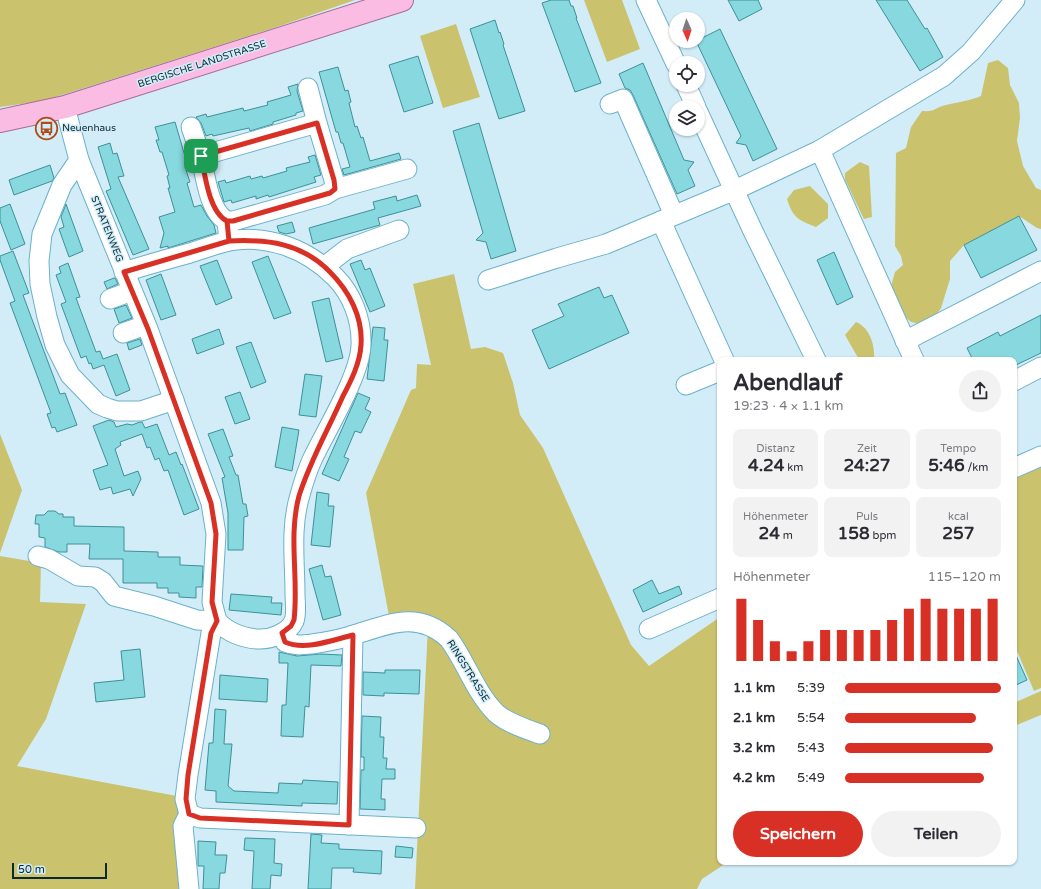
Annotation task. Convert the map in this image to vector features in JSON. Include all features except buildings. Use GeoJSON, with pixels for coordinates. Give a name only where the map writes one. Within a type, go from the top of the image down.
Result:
{"type":"FeatureCollection","features":[{"type":"Feature","properties":{"kind":"main road","name":"BERGISCHE LANDSTRASSE"},"geometry":{"type":"LineString","coordinates":[[0,121],[65,107],[402,0]]}},
{"type":"Feature","properties":{"kind":"street"},"geometry":{"type":"LineString","coordinates":[[646,0],[672,56]]}},
{"type":"Feature","properties":{"kind":"street"},"geometry":{"type":"LineString","coordinates":[[488,280],[606,244],[734,190],[820,150],[944,76],[970,52],[1015,0]]}},
{"type":"Feature","properties":{"kind":"street"},"geometry":{"type":"LineString","coordinates":[[308,88],[334,180],[335,189]]}},
{"type":"Feature","properties":{"kind":"street"},"geometry":{"type":"LineString","coordinates":[[610,104],[623,99],[667,218],[723,357]]}},
{"type":"Feature","properties":{"kind":"street","name":"STRATENWEG"},"geometry":{"type":"LineString","coordinates":[[65,107],[79,160],[146,325],[211,503],[216,534],[212,602],[217,621]]}},
{"type":"Feature","properties":{"kind":"street"},"geometry":{"type":"LineString","coordinates":[[201,156],[317,123]]}},
{"type":"Feature","properties":{"kind":"street"},"geometry":{"type":"LineString","coordinates":[[191,127],[201,156],[215,210],[220,218],[227,221],[233,221],[325,195],[335,189],[407,168]]}},
{"type":"Feature","properties":{"kind":"street"},"geometry":{"type":"LineString","coordinates":[[705,127],[815,357]]}},
{"type":"Feature","properties":{"kind":"street"},"geometry":{"type":"LineString","coordinates":[[820,150],[913,357]]}},
{"type":"Feature","properties":{"kind":"street"},"geometry":{"type":"LineString","coordinates":[[79,160],[62,185],[42,234],[39,262],[40,284],[55,345],[70,375],[95,400],[107,408],[117,411],[141,411],[174,400]]}},
{"type":"Feature","properties":{"kind":"street"},"geometry":{"type":"LineString","coordinates":[[227,221],[229,241]]}},
{"type":"Feature","properties":{"kind":"street"},"geometry":{"type":"LineString","coordinates":[[325,266],[347,249],[399,230]]}},
{"type":"Feature","properties":{"kind":"street"},"geometry":{"type":"LineString","coordinates":[[38,556],[49,559],[78,576],[95,577],[103,582],[114,596],[154,606],[197,620],[217,621],[229,631],[257,639],[274,637],[282,633],[291,626],[294,620],[295,576],[293,531],[299,498],[311,462],[352,377],[361,345],[359,326],[354,305],[342,284],[325,266],[289,246],[254,240],[229,241],[124,272]]}},
{"type":"Feature","properties":{"kind":"street"},"geometry":{"type":"LineString","coordinates":[[905,340],[1041,271]]}},
{"type":"Feature","properties":{"kind":"street"},"geometry":{"type":"LineString","coordinates":[[110,299],[132,291]]}},
{"type":"Feature","properties":{"kind":"street"},"geometry":{"type":"LineString","coordinates":[[123,333],[146,325]]}},
{"type":"Feature","properties":{"kind":"street"},"geometry":{"type":"LineString","coordinates":[[1017,379],[1041,367]]}},
{"type":"Feature","properties":{"kind":"street"},"geometry":{"type":"LineString","coordinates":[[686,385],[717,372]]}},
{"type":"Feature","properties":{"kind":"street"},"geometry":{"type":"LineString","coordinates":[[1017,467],[1041,456]]}},
{"type":"Feature","properties":{"kind":"street"},"geometry":{"type":"LineString","coordinates":[[649,629],[717,599]]}},
{"type":"Feature","properties":{"kind":"street"},"geometry":{"type":"LineString","coordinates":[[189,889],[183,826],[189,814],[186,799],[188,775],[211,633],[217,621]]}},
{"type":"Feature","properties":{"kind":"street","name":"RINGSTRASSE"},"geometry":{"type":"LineString","coordinates":[[282,633],[285,642],[299,645],[320,643],[353,635],[387,623],[404,621],[422,623],[430,626],[449,639],[484,699],[497,714],[521,727],[540,734]]}},
{"type":"Feature","properties":{"kind":"street"},"geometry":{"type":"LineString","coordinates":[[349,825],[353,635]]}},
{"type":"Feature","properties":{"kind":"street"},"geometry":{"type":"LineString","coordinates":[[189,814],[200,818],[416,828]]}},
{"type":"Feature","properties":{"kind":"shaded area"},"geometry":{"type":"Polygon","coordinates":[[[0,0],[355,0],[271,29],[43,101],[0,107],[0,0]]]}},
{"type":"Feature","properties":{"kind":"shaded area"},"geometry":{"type":"Polygon","coordinates":[[[584,0],[622,0],[640,49],[607,62],[584,0]]]}},
{"type":"Feature","properties":{"kind":"shaded area"},"geometry":{"type":"Polygon","coordinates":[[[456,24],[480,97],[443,108],[420,36],[456,24]]]}},
{"type":"Feature","properties":{"kind":"shaded area"},"geometry":{"type":"Polygon","coordinates":[[[998,60],[1008,68],[1010,85],[1019,103],[1020,118],[1017,141],[1023,166],[1036,188],[1041,190],[1041,229],[1019,216],[964,245],[950,261],[950,279],[941,308],[933,320],[921,324],[911,322],[902,314],[891,286],[895,272],[903,265],[901,256],[895,246],[896,153],[906,148],[911,127],[922,111],[933,110],[942,106],[981,96],[988,63],[998,60]]]}},
{"type":"Feature","properties":{"kind":"shaded area"},"geometry":{"type":"Polygon","coordinates":[[[860,162],[869,166],[872,217],[864,219],[845,180],[845,173],[860,162]]]}},
{"type":"Feature","properties":{"kind":"shaded area"},"geometry":{"type":"Polygon","coordinates":[[[810,186],[828,204],[828,218],[816,227],[797,218],[787,199],[794,190],[810,186]]]}},
{"type":"Feature","properties":{"kind":"shaded area"},"geometry":{"type":"Polygon","coordinates":[[[454,274],[471,349],[485,347],[503,353],[513,383],[520,415],[543,448],[631,645],[649,666],[717,619],[717,865],[723,865],[702,879],[697,889],[415,889],[428,626],[447,640],[467,672],[459,650],[443,632],[422,621],[400,620],[389,616],[366,493],[411,390],[416,388],[417,364],[431,365],[413,284],[454,274]]]}},
{"type":"Feature","properties":{"kind":"shaded area"},"geometry":{"type":"Polygon","coordinates":[[[856,322],[865,328],[871,338],[874,349],[874,357],[858,357],[845,335],[856,322]]]}},
{"type":"Feature","properties":{"kind":"shaded area"},"geometry":{"type":"Polygon","coordinates":[[[0,434],[22,490],[0,553],[0,434]]]}},
{"type":"Feature","properties":{"kind":"shaded area"},"geometry":{"type":"Polygon","coordinates":[[[1041,463],[1041,688],[1034,691],[1017,651],[1017,473],[1041,463]]]}},
{"type":"Feature","properties":{"kind":"shaded area"},"geometry":{"type":"Polygon","coordinates":[[[0,556],[41,563],[40,602],[86,604],[46,719],[17,766],[182,797],[185,889],[0,889],[0,556]]]}},
{"type":"Feature","properties":{"kind":"shaded area"},"geometry":{"type":"Polygon","coordinates":[[[1041,691],[1041,715],[1017,725],[1017,702],[1041,691]]]}},
{"type":"Feature","properties":{"kind":"place","name":"Neuenhaus"},"geometry":{"type":"Point","coordinates":[47,128]}},
{"type":"Feature","properties":{"kind":"route"},"geometry":{"type":"LineString","coordinates":[[201,156],[215,210],[220,218],[227,221],[229,241],[124,272],[148,329],[194,454],[211,503],[215,523],[216,534],[212,602],[217,621],[211,633],[199,705],[188,775],[186,799],[187,807],[189,814],[200,818],[349,825],[353,635],[320,643],[299,645],[285,642],[282,633],[291,626],[295,613],[293,531],[299,498],[311,462],[352,377],[357,363],[361,345],[359,326],[354,305],[342,284],[325,266],[289,246],[273,242],[254,240],[229,241],[227,221],[233,221],[330,193],[335,189],[334,180],[317,123],[201,156]]}}]}
